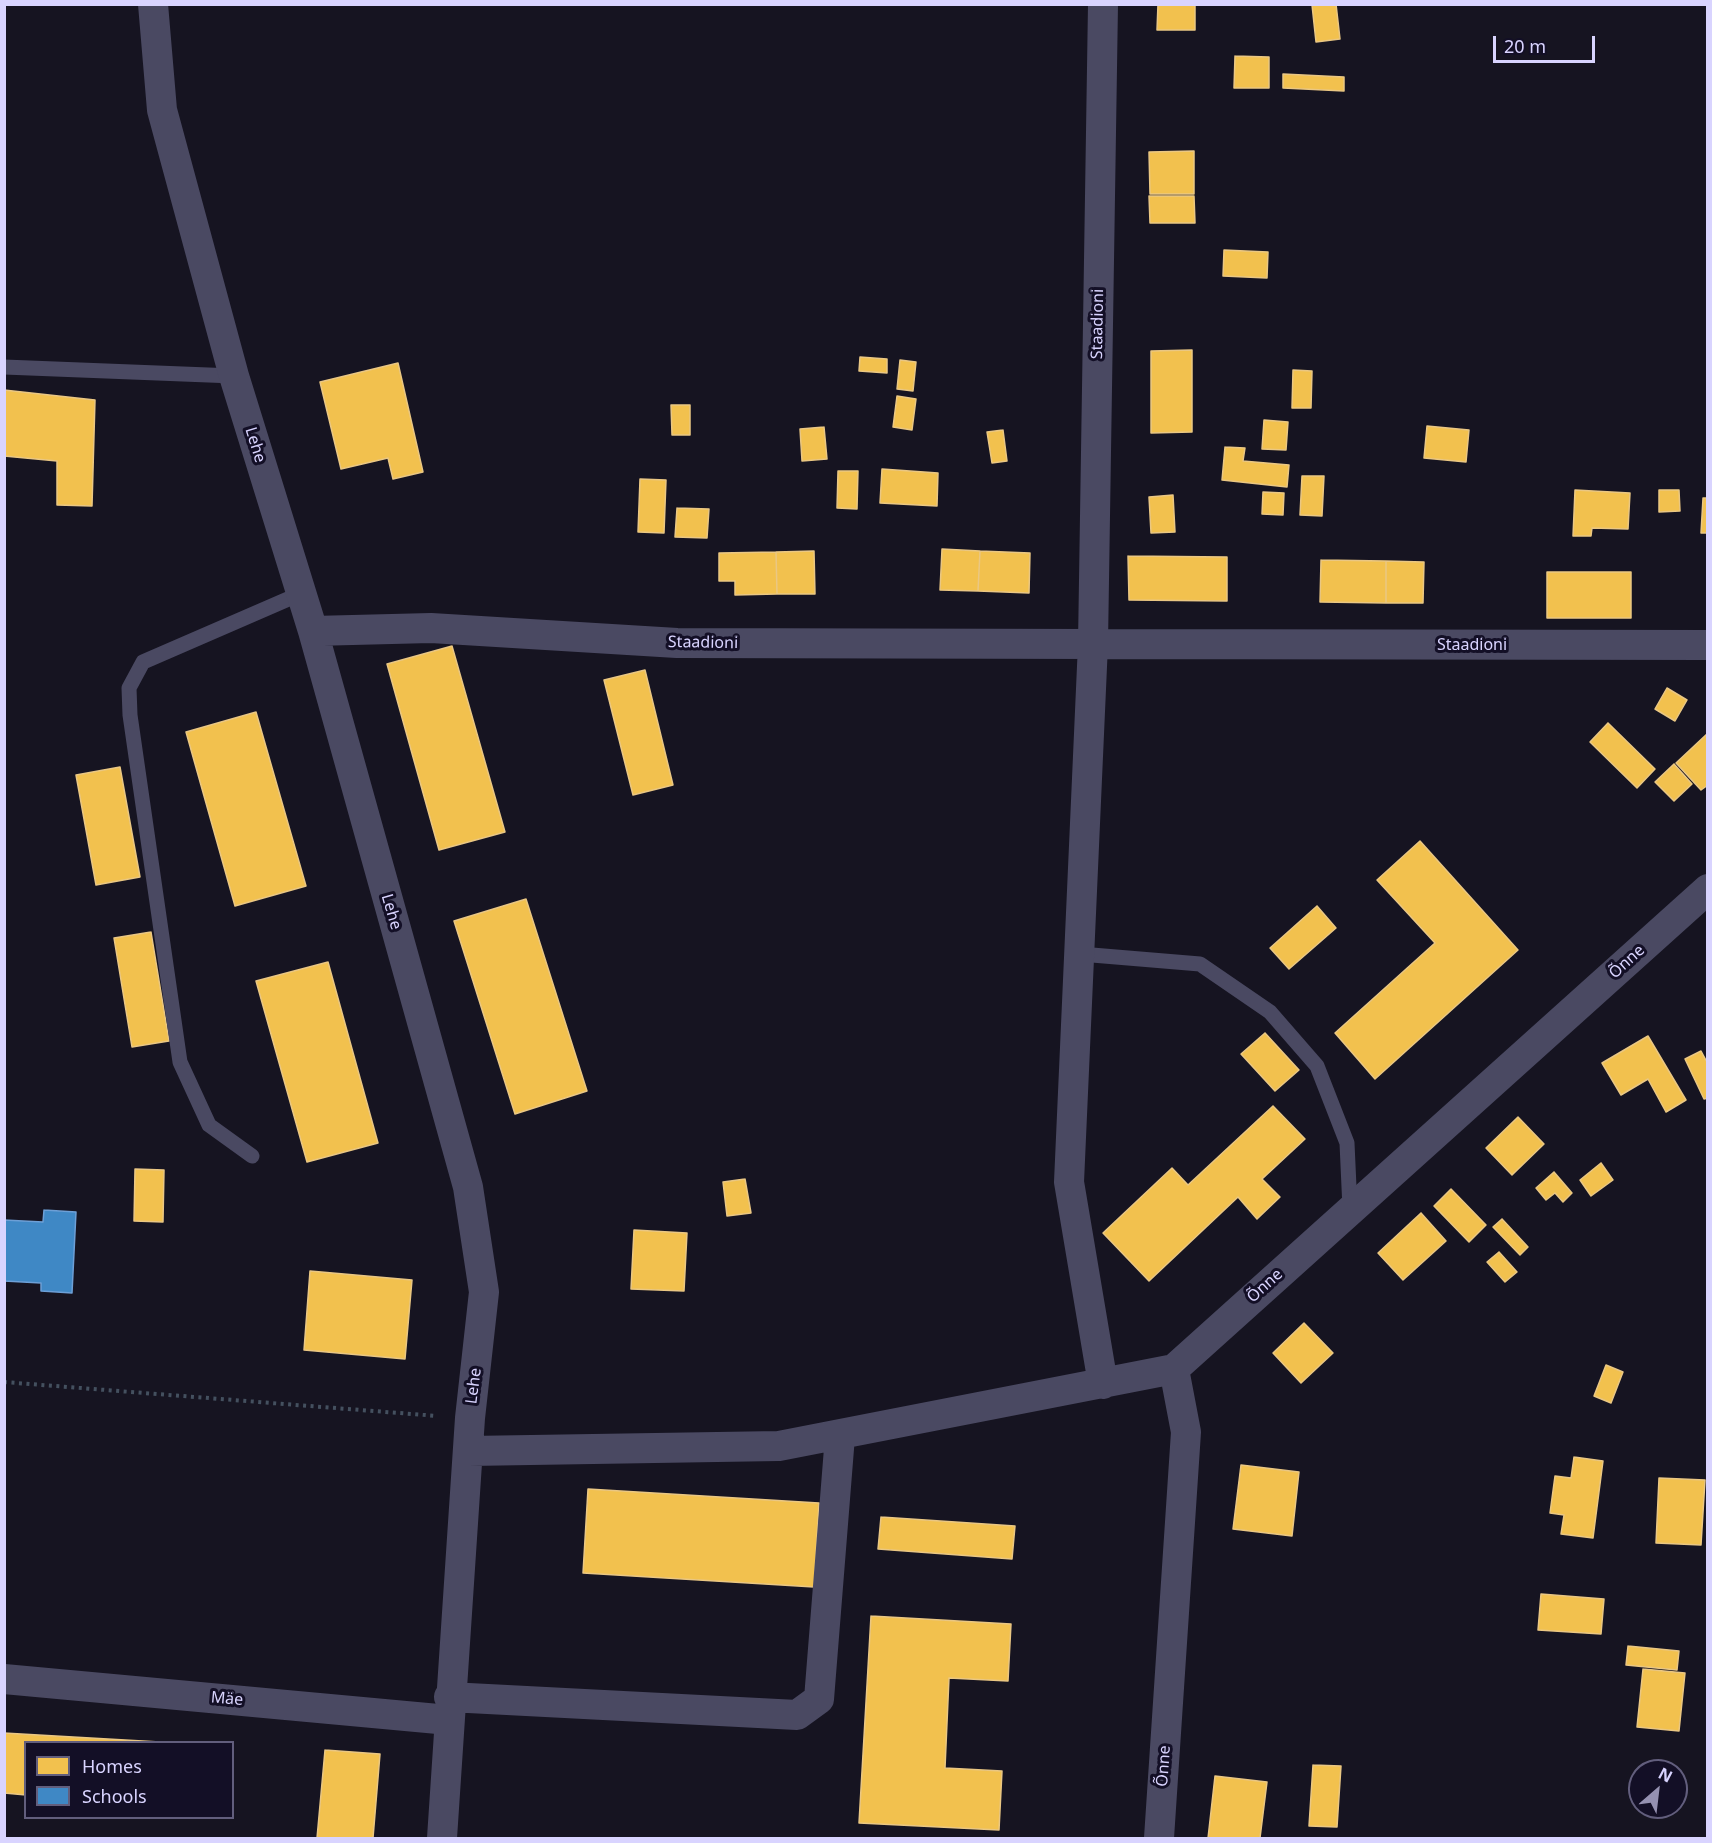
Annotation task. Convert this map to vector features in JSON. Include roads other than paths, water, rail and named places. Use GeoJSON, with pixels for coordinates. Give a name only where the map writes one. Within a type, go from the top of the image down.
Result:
{"type":"FeatureCollection","features":[{"type":"Feature","properties":{"kind":"street","name":"Lehe"},"geometry":{"type":"LineString","coordinates":[[153,4],[162,110],[234,376],[313,631],[468,1187],[484,1292],[470,1418],[442,1839]]}},
{"type":"Feature","properties":{"kind":"street","name":"Staadioni"},"geometry":{"type":"LineString","coordinates":[[1093,644],[1103,4]]}},
{"type":"Feature","properties":{"kind":"street","name":"Staadioni"},"geometry":{"type":"LineString","coordinates":[[313,631],[431,628],[677,643],[1707,645]]}},
{"type":"Feature","properties":{"kind":"street"},"geometry":{"type":"LineString","coordinates":[[1093,644],[1070,1182],[1103,1384]]}},
{"type":"Feature","properties":{"kind":"street","name":"Õnne"},"geometry":{"type":"LineString","coordinates":[[1159,1839],[1186,1432],[1174,1370],[1707,889]]}},
{"type":"Feature","properties":{"kind":"street"},"geometry":{"type":"LineString","coordinates":[[469,1451],[779,1446],[1174,1370]]}},
{"type":"Feature","properties":{"kind":"street","name":"Mäe"},"geometry":{"type":"LineString","coordinates":[[4,1678],[449,1709],[797,1715],[819,1699],[840,1436]]}},
{"type":"Feature","properties":{"kind":"lane"},"geometry":{"type":"LineString","coordinates":[[4,367],[234,376]]}},
{"type":"Feature","properties":{"kind":"lane"},"geometry":{"type":"LineString","coordinates":[[252,1156],[209,1125],[180,1062],[130,715],[129,688],[143,662],[302,593]]}},
{"type":"Feature","properties":{"kind":"lane"},"geometry":{"type":"LineString","coordinates":[[1080,954],[1200,964],[1270,1012],[1317,1066],[1347,1143],[1350,1209]]}}]}
